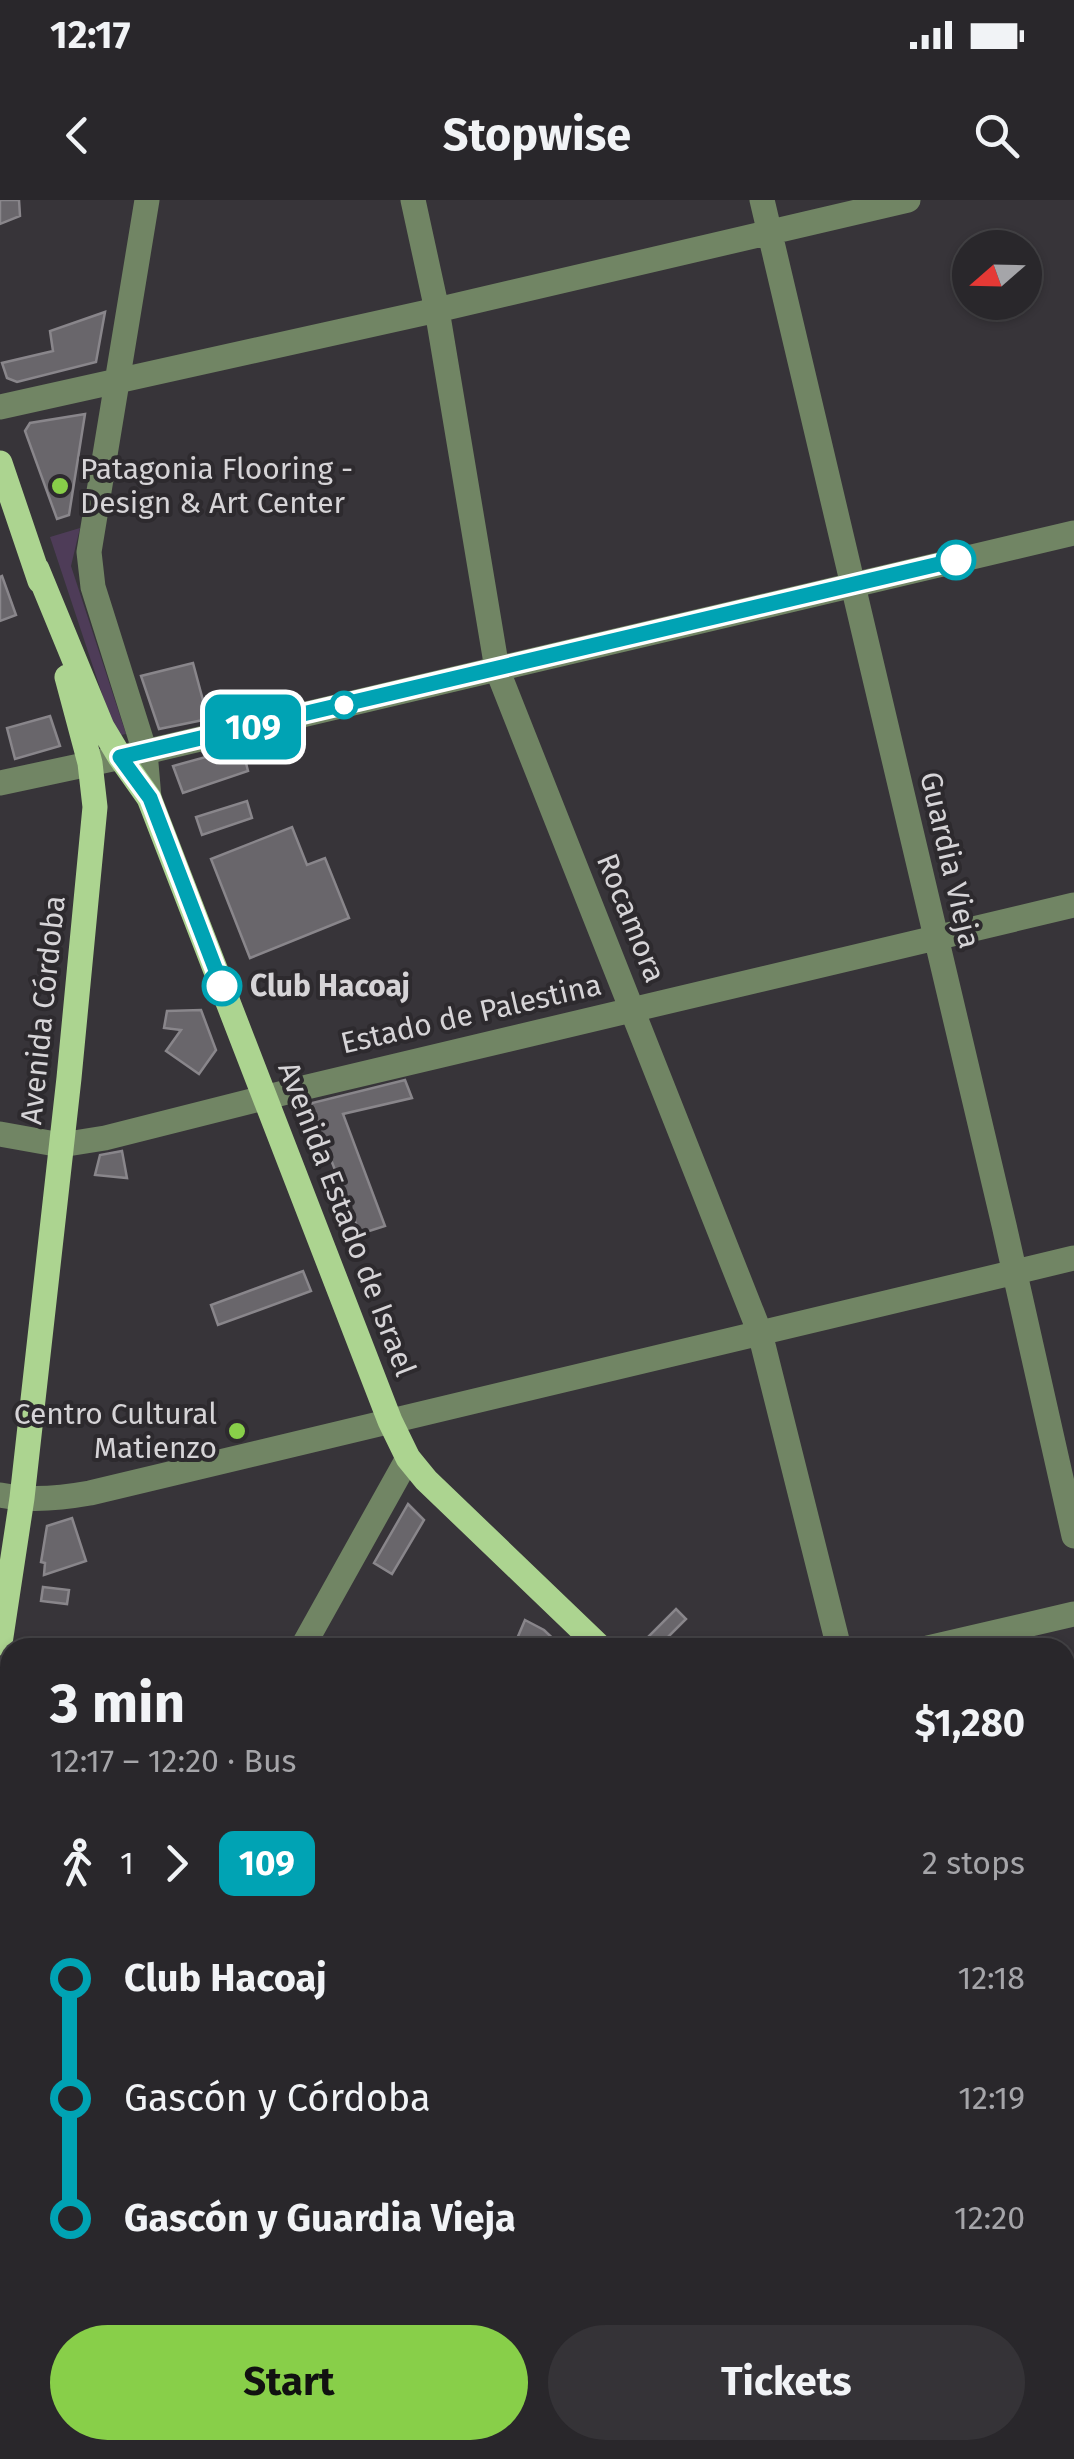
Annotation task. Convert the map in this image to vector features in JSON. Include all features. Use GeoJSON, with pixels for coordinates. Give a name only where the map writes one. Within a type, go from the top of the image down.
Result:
{"type":"FeatureCollection","features":[{"type":"Feature","properties":{"kind":"main road","name":"Avenida Córdoba"},"geometry":{"type":"LineString","coordinates":[[0,463],[37,569],[102,727],[132,755]]}},
{"type":"Feature","properties":{"kind":"main road","name":"Avenida Córdoba"},"geometry":{"type":"LineString","coordinates":[[0,1638],[10,1507],[61,1146],[95,807],[90,763],[37,569]]}},
{"type":"Feature","properties":{"kind":"main road","name":"Avenida Estado de Israel"},"geometry":{"type":"LineString","coordinates":[[132,755],[390,1421],[408,1458],[456,1510],[590,1638]]}},
{"type":"Feature","properties":{"kind":"street"},"geometry":{"type":"LineString","coordinates":[[132,755],[90,570],[90,540],[146,200]]}},
{"type":"Feature","properties":{"kind":"street","name":"Rocamora"},"geometry":{"type":"LineString","coordinates":[[412,200],[437,310],[497,669],[760,1334],[836,1638]]}},
{"type":"Feature","properties":{"kind":"street","name":"Guardia Vieja"},"geometry":{"type":"LineString","coordinates":[[762,200],[1074,1536]]}},
{"type":"Feature","properties":{"kind":"street"},"geometry":{"type":"LineString","coordinates":[[0,407],[908,200]]}},
{"type":"Feature","properties":{"kind":"street"},"geometry":{"type":"LineString","coordinates":[[0,783],[1074,532]]}},
{"type":"Feature","properties":{"kind":"street","name":"Estado de Palestina"},"geometry":{"type":"LineString","coordinates":[[0,1134],[61,1146],[104,1138],[1074,904]]}},
{"type":"Feature","properties":{"kind":"street"},"geometry":{"type":"LineString","coordinates":[[10,1507],[70,1497],[1074,1258]]}},
{"type":"Feature","properties":{"kind":"street"},"geometry":{"type":"LineString","coordinates":[[308,1638],[408,1458]]}},
{"type":"Feature","properties":{"kind":"street"},"geometry":{"type":"LineString","coordinates":[[971,1638],[1074,1614]]}},
{"type":"Feature","properties":{"kind":"shaded area"},"geometry":{"type":"Polygon","coordinates":[[[80,528],[71,566],[126,734],[116,736],[50,537],[80,528]]]}},
{"type":"Feature","properties":{"kind":"building"},"geometry":{"type":"Polygon","coordinates":[[[0,200],[19,200],[20,216],[0,224],[0,200]]]}},
{"type":"Feature","properties":{"kind":"building"},"geometry":{"type":"Polygon","coordinates":[[[105,312],[96,362],[17,382],[7,378],[2,363],[53,351],[50,331],[105,312]]]}},
{"type":"Feature","properties":{"kind":"building"},"geometry":{"type":"Polygon","coordinates":[[[85,414],[69,515],[57,519],[25,431],[30,423],[85,414]]]}},
{"type":"Feature","properties":{"kind":"building"},"geometry":{"type":"Polygon","coordinates":[[[0,577],[16,615],[0,621],[0,577]]]}},
{"type":"Feature","properties":{"kind":"building"},"geometry":{"type":"Polygon","coordinates":[[[193,663],[208,719],[159,729],[141,676],[193,663]]]}},
{"type":"Feature","properties":{"kind":"building"},"geometry":{"type":"Polygon","coordinates":[[[50,716],[60,746],[15,759],[7,728],[50,716]]]}},
{"type":"Feature","properties":{"kind":"building"},"geometry":{"type":"Polygon","coordinates":[[[242,747],[248,771],[183,793],[173,766],[242,747]]]}},
{"type":"Feature","properties":{"kind":"building"},"geometry":{"type":"Polygon","coordinates":[[[247,801],[252,818],[202,835],[196,817],[247,801]]]}},
{"type":"Feature","properties":{"kind":"building"},"geometry":{"type":"Polygon","coordinates":[[[292,827],[307,865],[325,858],[349,918],[250,958],[211,859],[292,827]]]}},
{"type":"Feature","properties":{"kind":"building"},"geometry":{"type":"Polygon","coordinates":[[[201,1010],[216,1050],[199,1074],[166,1051],[181,1030],[164,1028],[167,1011],[201,1010]]]}},
{"type":"Feature","properties":{"kind":"building"},"geometry":{"type":"Polygon","coordinates":[[[405,1080],[412,1098],[343,1114],[385,1226],[360,1234],[310,1106],[405,1080]]]}},
{"type":"Feature","properties":{"kind":"building"},"geometry":{"type":"Polygon","coordinates":[[[122,1151],[127,1178],[95,1175],[100,1155],[122,1151]]]}},
{"type":"Feature","properties":{"kind":"building"},"geometry":{"type":"Polygon","coordinates":[[[303,1271],[311,1291],[218,1325],[211,1305],[303,1271]]]}},
{"type":"Feature","properties":{"kind":"building"},"geometry":{"type":"Polygon","coordinates":[[[408,1504],[424,1520],[392,1574],[374,1563],[408,1504]]]}},
{"type":"Feature","properties":{"kind":"building"},"geometry":{"type":"Polygon","coordinates":[[[72,1518],[86,1561],[44,1575],[45,1563],[41,1562],[47,1526],[72,1518]]]}},
{"type":"Feature","properties":{"kind":"building"},"geometry":{"type":"Polygon","coordinates":[[[43,1587],[69,1590],[67,1604],[41,1601],[43,1587]]]}},
{"type":"Feature","properties":{"kind":"building"},"geometry":{"type":"Polygon","coordinates":[[[676,1609],[686,1619],[667,1638],[647,1638],[676,1609]]]}},
{"type":"Feature","properties":{"kind":"building"},"geometry":{"type":"Polygon","coordinates":[[[525,1620],[552,1638],[517,1638],[525,1620]]]}},
{"type":"Feature","properties":{"kind":"bus line","name":"109"},"geometry":{"type":"LineString","coordinates":[[222,986],[150,798],[120,757],[956,560]]}},
{"type":"Feature","properties":{"kind":"place","name":"Patagonia Flooring - Design & Art Center"},"geometry":{"type":"Point","coordinates":[60,486]}},
{"type":"Feature","properties":{"kind":"place","name":"Club Hacoaj"},"geometry":{"type":"Point","coordinates":[222,986]}},
{"type":"Feature","properties":{"kind":"place","name":"Centro Cultural Matienzo"},"geometry":{"type":"Point","coordinates":[237,1431]}}]}
